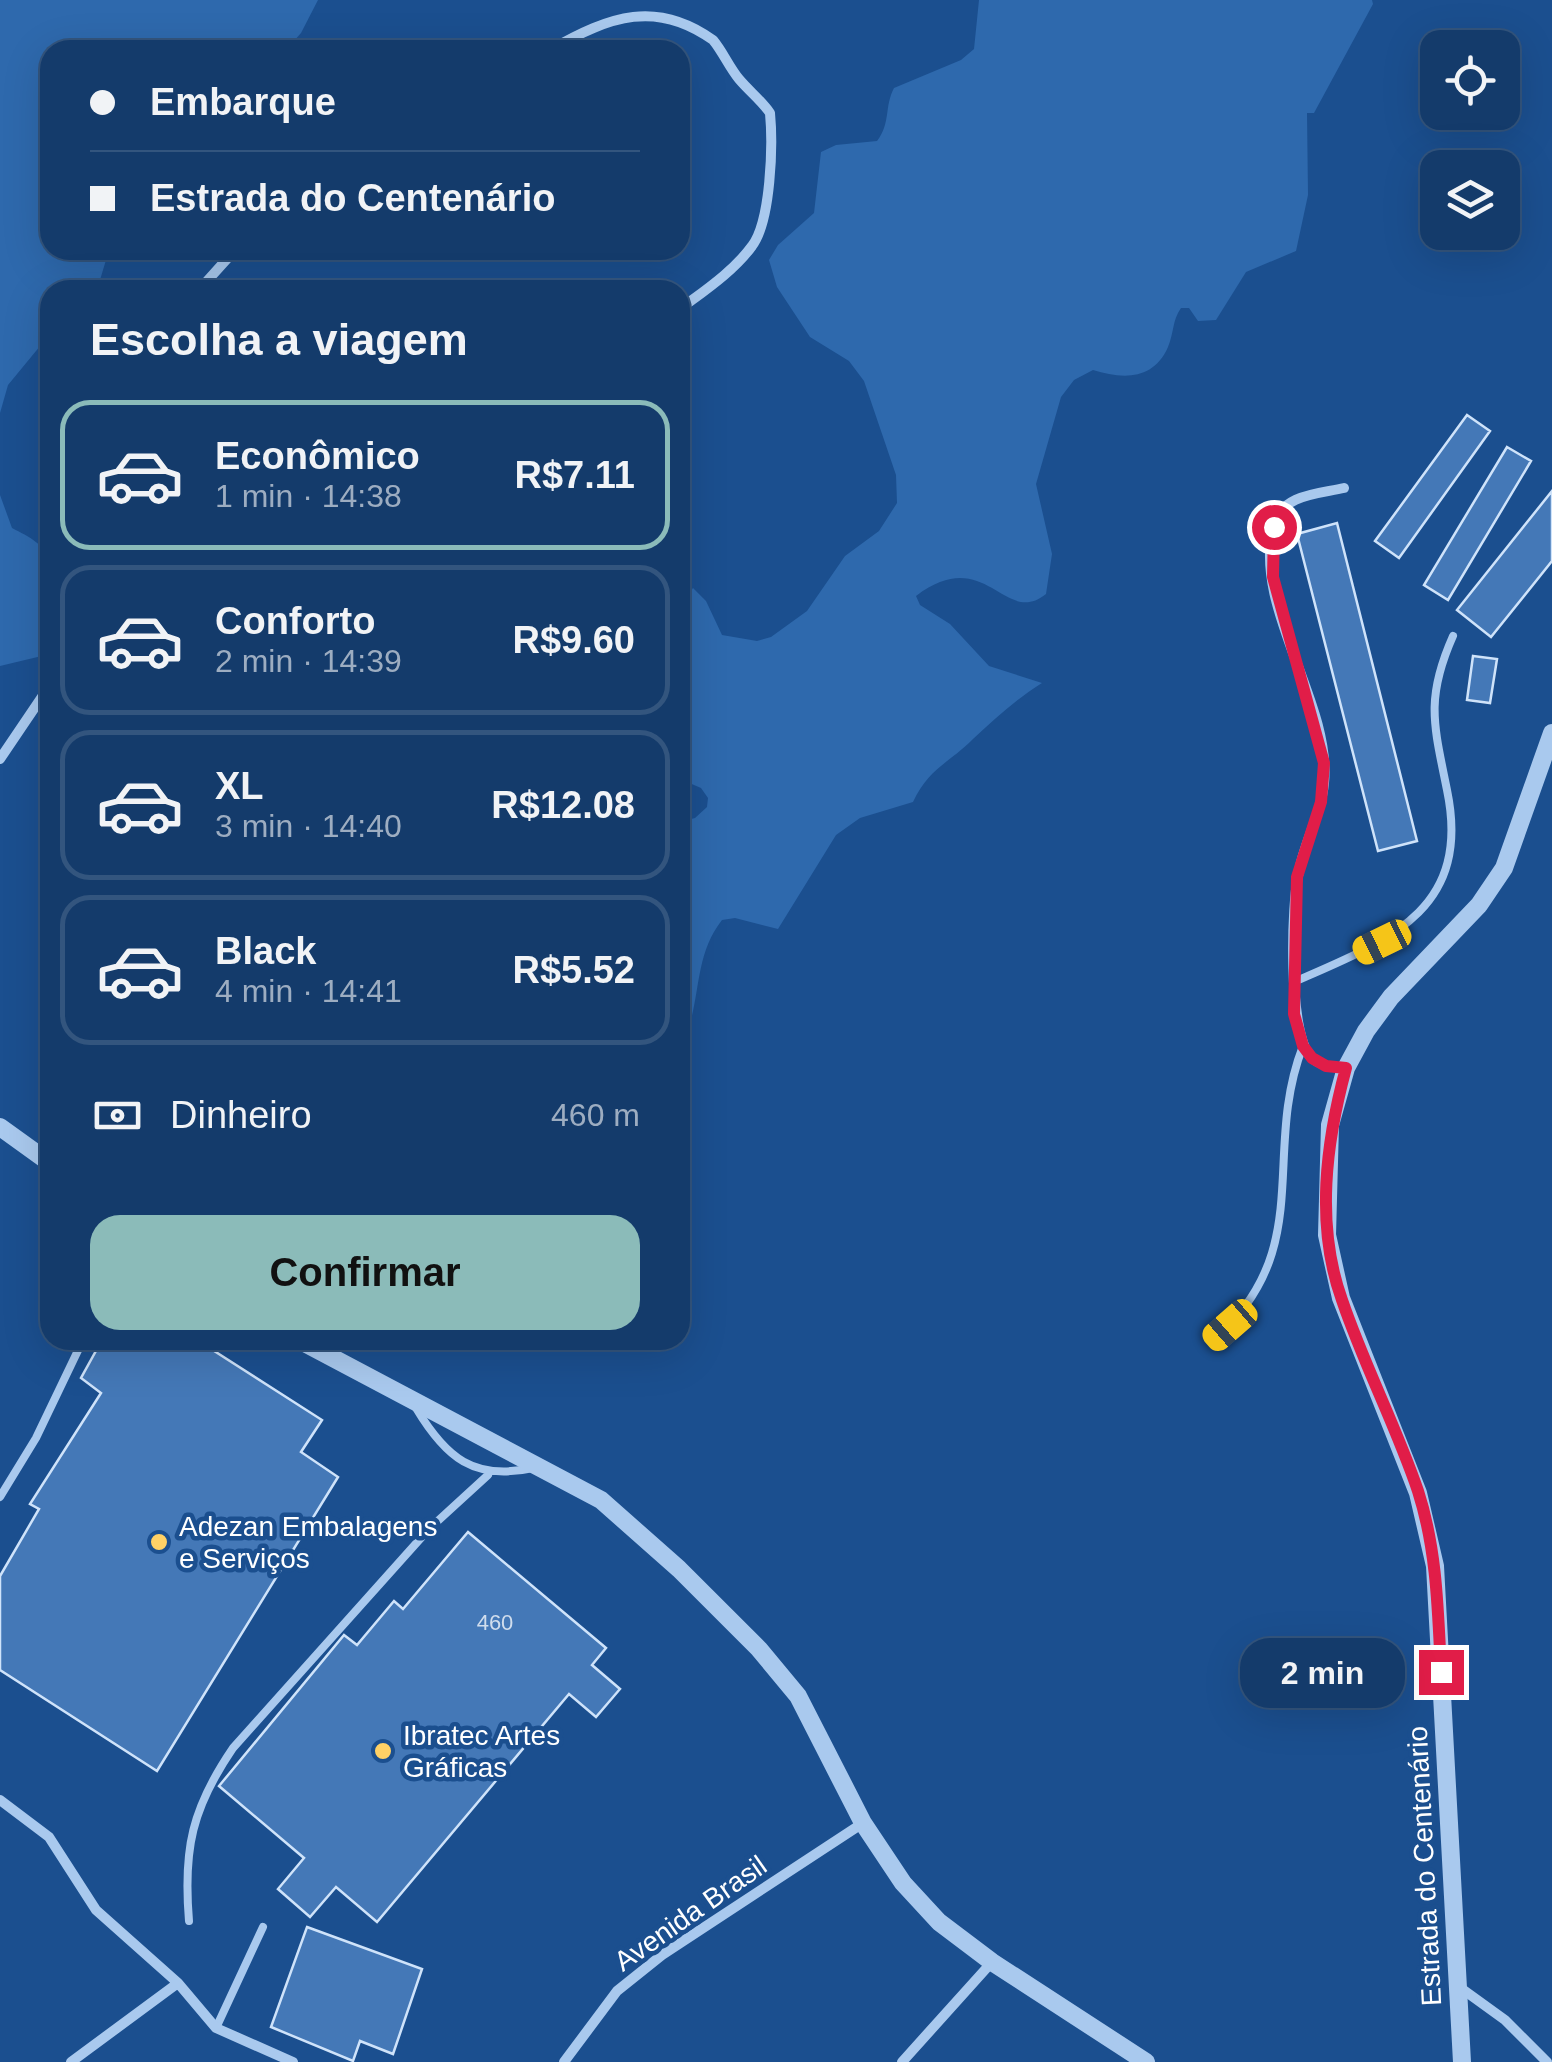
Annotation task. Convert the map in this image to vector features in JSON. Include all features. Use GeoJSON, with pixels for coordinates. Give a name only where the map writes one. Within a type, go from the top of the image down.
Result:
{"type":"FeatureCollection","features":[{"type":"Feature","properties":{"kind":"street"},"geometry":{"type":"LineString","coordinates":[[568,40],[609,17],[668,4],[713,41],[739,80],[764,105],[772,125],[759,234],[738,260],[690,301]]}},
{"type":"Feature","properties":{"kind":"street"},"geometry":{"type":"LineString","coordinates":[[208,280],[226,260]]}},
{"type":"Feature","properties":{"kind":"street"},"geometry":{"type":"LineString","coordinates":[[1344,488],[1289,502],[1278,512],[1271,540],[1273,577],[1324,763],[1321,802],[1297,877],[1294,1014],[1303,1046],[1326,1066],[1346,1068]]}},
{"type":"Feature","properties":{"kind":"street"},"geometry":{"type":"LineString","coordinates":[[0,759],[40,700]]}},
{"type":"Feature","properties":{"kind":"street","name":"Estrada do Centenário"},"geometry":{"type":"LineString","coordinates":[[1462,2062],[1436,1566],[1418,1493],[1341,1298],[1327,1235],[1330,1125],[1346,1068],[1391,997],[1454,934],[1504,868],[1552,733]]}},
{"type":"Feature","properties":{"kind":"street"},"geometry":{"type":"LineString","coordinates":[[0,1127],[40,1155]]}},
{"type":"Feature","properties":{"kind":"street"},"geometry":{"type":"LineString","coordinates":[[317,1350],[602,1500],[679,1568],[759,1648],[812,1720],[863,1822],[903,1883],[939,1922],[992,1962],[1146,2062]]}},
{"type":"Feature","properties":{"kind":"street"},"geometry":{"type":"LineString","coordinates":[[0,1800],[49,1837],[96,1910],[178,1983],[216,2028],[293,2062]]}},
{"type":"Feature","properties":{"kind":"street","name":"Avenida Brasil"},"geometry":{"type":"LineString","coordinates":[[564,2062],[617,1991],[662,1954],[863,1822]]}},
{"type":"Feature","properties":{"kind":"street"},"geometry":{"type":"LineString","coordinates":[[902,2062],[992,1962]]}},
{"type":"Feature","properties":{"kind":"street"},"geometry":{"type":"LineString","coordinates":[[71,2062],[178,1983]]}},
{"type":"Feature","properties":{"kind":"street"},"geometry":{"type":"LineString","coordinates":[[1458,1986],[1505,2020],[1547,2062]]}},
{"type":"Feature","properties":{"kind":"lane"},"geometry":{"type":"LineString","coordinates":[[1296,981],[1382,942],[1430,903],[1442,886],[1452,836],[1432,695],[1453,636]]}},
{"type":"Feature","properties":{"kind":"lane"},"geometry":{"type":"LineString","coordinates":[[1214,1338],[1246,1311],[1270,1262],[1280,1216],[1291,1088],[1303,1046]]}},
{"type":"Feature","properties":{"kind":"lane"},"geometry":{"type":"LineString","coordinates":[[0,1497],[36,1438],[79,1350]]}},
{"type":"Feature","properties":{"kind":"lane"},"geometry":{"type":"LineString","coordinates":[[410,1400],[438,1440],[459,1460],[488,1475]]}},
{"type":"Feature","properties":{"kind":"lane"},"geometry":{"type":"LineString","coordinates":[[190,1921],[185,1872],[192,1828],[206,1788],[233,1748],[429,1530],[488,1475],[542,1466]]}},
{"type":"Feature","properties":{"kind":"lane"},"geometry":{"type":"LineString","coordinates":[[216,2028],[264,1926]]}},
{"type":"Feature","properties":{"kind":"shaded area"},"geometry":{"type":"Polygon","coordinates":[[[0,0],[318,0],[295,40],[40,40],[40,260],[106,260],[100,280],[40,280],[40,346],[8,385],[0,413],[0,0]]]}},
{"type":"Feature","properties":{"kind":"shaded area"},"geometry":{"type":"Polygon","coordinates":[[[979,0],[1372,0],[1373,4],[1314,113],[1307,113],[1308,195],[1296,251],[1246,272],[1216,320],[1198,321],[1189,308],[1181,308],[1162,358],[1145,372],[1126,376],[1093,370],[1074,380],[1061,397],[1036,484],[1052,554],[1046,594],[1031,602],[1018,601],[977,581],[960,578],[940,582],[916,596],[920,605],[950,624],[989,666],[1042,683],[932,774],[913,802],[860,818],[836,835],[778,929],[735,918],[722,920],[712,935],[701,967],[690,1022],[690,819],[707,807],[708,798],[701,788],[690,783],[690,594],[693,588],[706,601],[722,635],[757,641],[771,637],[807,611],[845,556],[879,531],[897,503],[896,475],[864,381],[849,361],[810,337],[777,287],[769,260],[778,245],[814,213],[821,152],[836,145],[877,141],[894,88],[961,60],[974,49],[979,0]]]}},
{"type":"Feature","properties":{"kind":"shaded area"},"geometry":{"type":"Polygon","coordinates":[[[0,495],[12,528],[40,546],[40,656],[0,666],[0,495]]]}},
{"type":"Feature","properties":{"kind":"building"},"geometry":{"type":"Polygon","coordinates":[[[1467,415],[1490,431],[1399,558],[1375,541],[1467,415]]]}},
{"type":"Feature","properties":{"kind":"building"},"geometry":{"type":"Polygon","coordinates":[[[1507,447],[1531,461],[1448,600],[1424,585],[1507,447]]]}},
{"type":"Feature","properties":{"kind":"building"},"geometry":{"type":"Polygon","coordinates":[[[1552,491],[1552,561],[1491,637],[1457,610],[1552,491]]]}},
{"type":"Feature","properties":{"kind":"building"},"geometry":{"type":"Polygon","coordinates":[[[1337,523],[1417,841],[1378,851],[1297,534],[1337,523]]]}},
{"type":"Feature","properties":{"kind":"building"},"geometry":{"type":"Polygon","coordinates":[[[1473,656],[1497,659],[1490,703],[1467,700],[1473,656]]]}},
{"type":"Feature","properties":{"kind":"building","name":"Adezan Embalagens e Serviços"},"geometry":{"type":"Polygon","coordinates":[[[96,1350],[213,1350],[322,1420],[301,1452],[338,1477],[157,1771],[0,1670],[0,1576],[39,1509],[30,1504],[101,1393],[81,1378],[96,1350]]]}},
{"type":"Feature","properties":{"kind":"building","name":"Ibratec Artes Gráficas"},"geometry":{"type":"Polygon","coordinates":[[[468,1532],[606,1648],[592,1665],[620,1689],[596,1717],[569,1694],[377,1922],[336,1887],[310,1917],[278,1889],[304,1858],[219,1786],[344,1635],[357,1645],[394,1601],[403,1609],[468,1532]]]}},
{"type":"Feature","properties":{"kind":"building"},"geometry":{"type":"Polygon","coordinates":[[[307,1927],[422,1969],[393,2054],[360,2041],[353,2061],[271,2027],[307,1927]]]}},
{"type":"Feature","properties":{"kind":"place","name":"Adezan Embalagens e Serviços"},"geometry":{"type":"Point","coordinates":[159,1542]}},
{"type":"Feature","properties":{"kind":"place","name":"Ibratec Artes Gráficas"},"geometry":{"type":"Point","coordinates":[383,1751]}},
{"type":"Feature","properties":{"kind":"route"},"geometry":{"type":"LineString","coordinates":[[1274,527],[1273,577],[1324,763],[1321,802],[1297,877],[1294,1014],[1298,1034],[1312,1058],[1326,1066],[1346,1068],[1330,1125],[1327,1235],[1341,1298],[1418,1493],[1436,1566],[1441,1672]]}}]}
